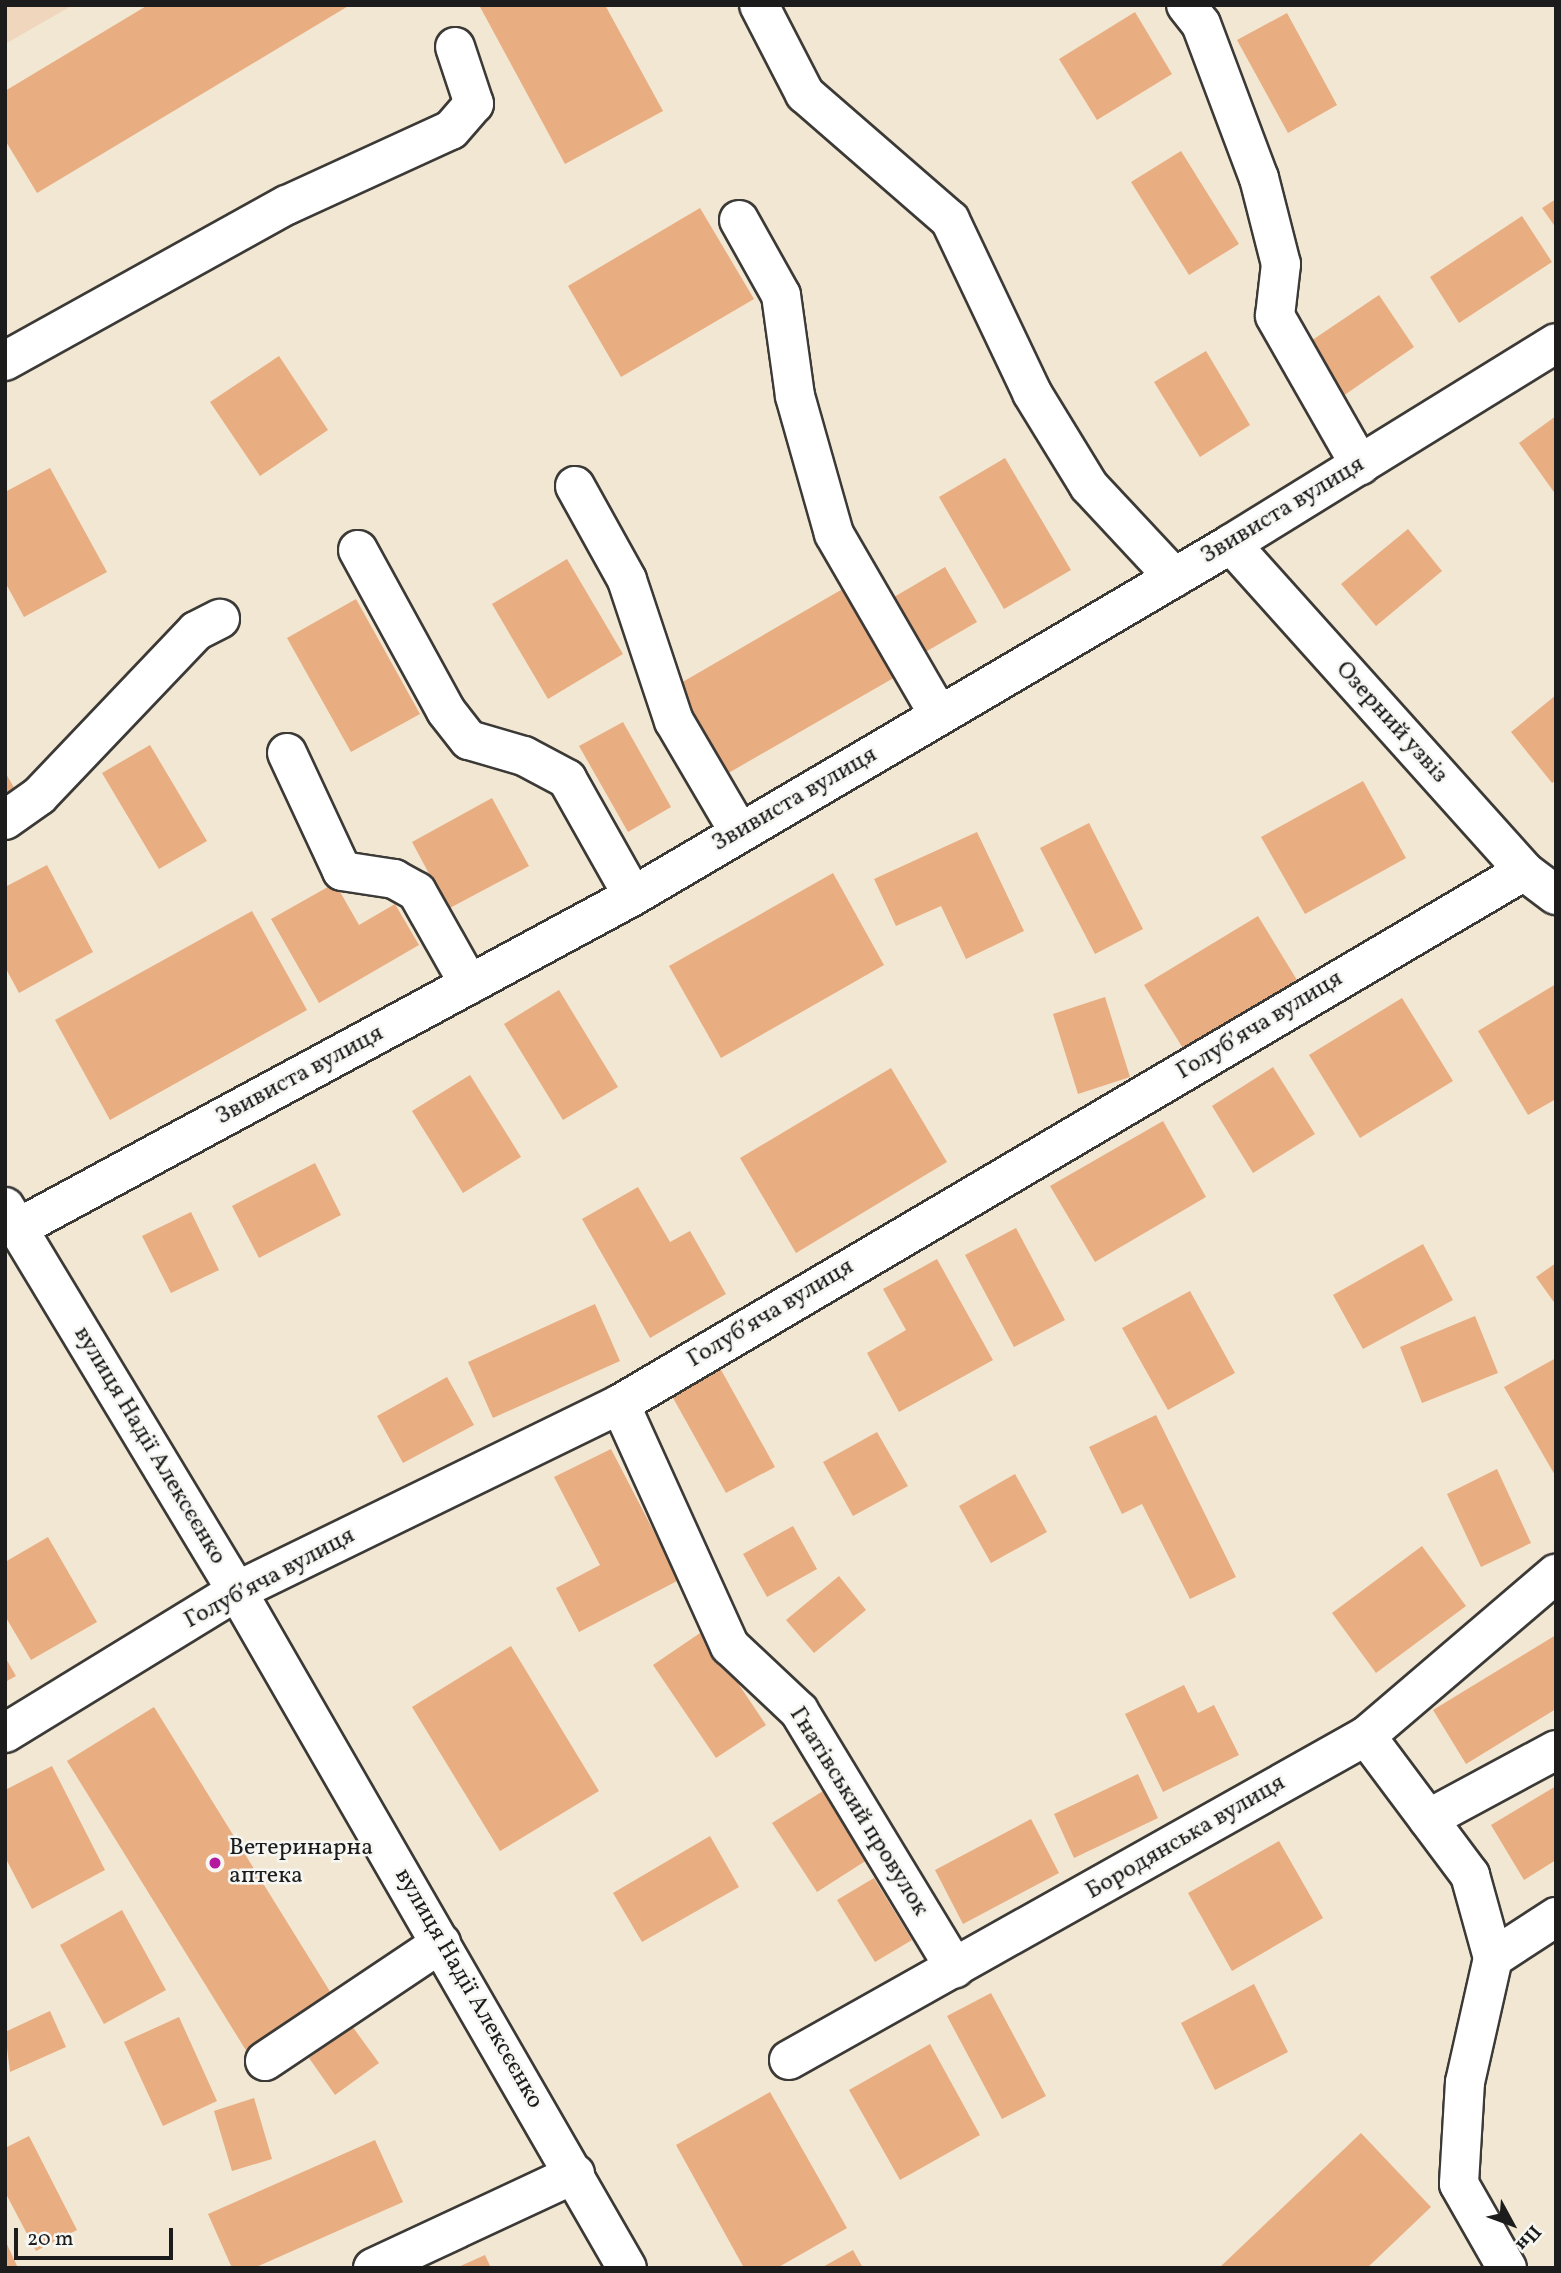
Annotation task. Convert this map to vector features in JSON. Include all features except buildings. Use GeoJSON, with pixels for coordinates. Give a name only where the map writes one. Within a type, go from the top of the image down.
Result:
{"type":"FeatureCollection","features":[{"type":"Feature","properties":{"kind":"street"},"geometry":{"type":"LineString","coordinates":[[759,5],[805,94],[950,220],[1032,393],[1089,486],[1174,577]]}},
{"type":"Feature","properties":{"kind":"street"},"geometry":{"type":"LineString","coordinates":[[1186,5],[1200,24],[1259,178],[1281,264],[1275,317],[1360,465]]}},
{"type":"Feature","properties":{"kind":"street"},"geometry":{"type":"LineString","coordinates":[[5,361],[287,205],[451,130],[474,104],[455,47]]}},
{"type":"Feature","properties":{"kind":"street"},"geometry":{"type":"LineString","coordinates":[[739,220],[781,295],[795,396],[834,534],[939,715]]}},
{"type":"Feature","properties":{"kind":"street","name":"Звивиста вулиця"},"geometry":{"type":"LineString","coordinates":[[12,1218],[469,984],[633,896],[1231,544],[1556,343]]}},
{"type":"Feature","properties":{"kind":"street"},"geometry":{"type":"LineString","coordinates":[[575,486],[627,580],[674,721],[739,832]]}},
{"type":"Feature","properties":{"kind":"street","name":"Озерний узвіз"},"geometry":{"type":"LineString","coordinates":[[1231,544],[1524,871],[1556,895]]}},
{"type":"Feature","properties":{"kind":"street"},"geometry":{"type":"LineString","coordinates":[[358,550],[446,711],[469,740],[524,756],[567,779],[633,896]]}},
{"type":"Feature","properties":{"kind":"street"},"geometry":{"type":"LineString","coordinates":[[5,820],[39,796],[196,631],[220,619]]}},
{"type":"Feature","properties":{"kind":"street"},"geometry":{"type":"LineString","coordinates":[[287,753],[342,871],[394,879],[417,892],[469,984]]}},
{"type":"Feature","properties":{"kind":"street","name":"Голубʼяча вулиця"},"geometry":{"type":"LineString","coordinates":[[5,1733],[237,1591],[620,1404],[1524,871]]}},
{"type":"Feature","properties":{"kind":"street","name":"вулиця Надії Алексєєнко"},"geometry":{"type":"LineString","coordinates":[[12,1218],[237,1591],[628,2268]]}},
{"type":"Feature","properties":{"kind":"street","name":"Гнатівський провулок"},"geometry":{"type":"LineString","coordinates":[[620,1404],[730,1646],[799,1711],[954,1969]]}},
{"type":"Feature","properties":{"kind":"street","name":"Бородянська вулиця"},"geometry":{"type":"LineString","coordinates":[[789,2060],[1366,1736],[1556,1574]]}},
{"type":"Feature","properties":{"kind":"street"},"geometry":{"type":"LineString","coordinates":[[1366,1736],[1470,1875],[1493,1958],[1465,2082],[1459,2184],[1507,2268]]}},
{"type":"Feature","properties":{"kind":"street"},"geometry":{"type":"LineString","coordinates":[[1428,1819],[1556,1750]]}},
{"type":"Feature","properties":{"kind":"street"},"geometry":{"type":"LineString","coordinates":[[1493,1958],[1556,1917]]}},
{"type":"Feature","properties":{"kind":"street"},"geometry":{"type":"LineString","coordinates":[[265,2061],[441,1943]]}},
{"type":"Feature","properties":{"kind":"street"},"geometry":{"type":"LineString","coordinates":[[373,2268],[575,2174]]}},
{"type":"Feature","properties":{"kind":"shaded area"},"geometry":{"type":"Polygon","coordinates":[[[5,5],[73,5],[5,44],[5,5]]]}},
{"type":"Feature","properties":{"kind":"place","name":"Ветеринарна аптека"},"geometry":{"type":"Point","coordinates":[215,1863]}}]}
